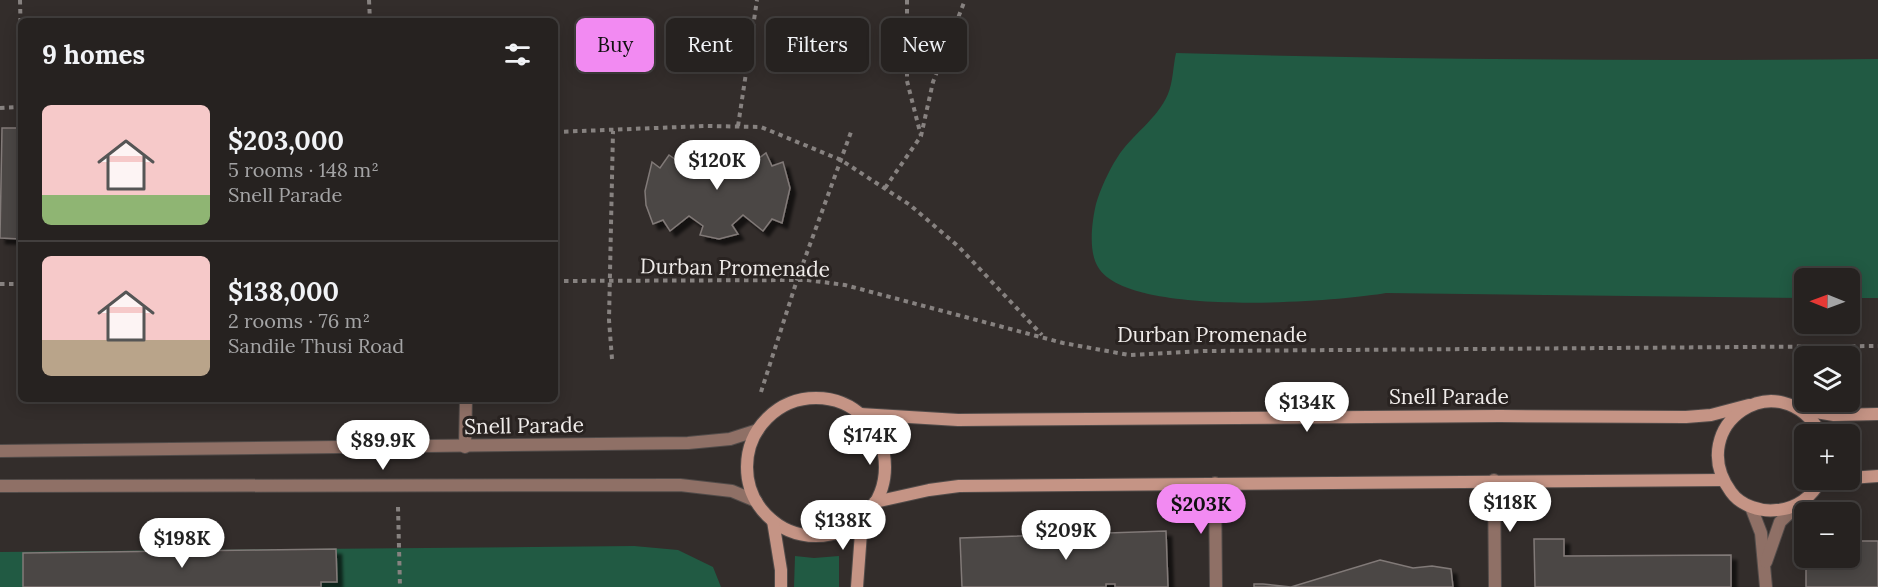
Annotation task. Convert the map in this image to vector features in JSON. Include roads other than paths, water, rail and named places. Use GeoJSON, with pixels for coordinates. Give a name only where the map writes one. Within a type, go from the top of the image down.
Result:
{"type":"FeatureCollection","features":[{"type":"Feature","properties":{"kind":"main road"},"geometry":{"type":"LineString","coordinates":[[830,399],[860,414],[872,425],[884,455],[882,488],[875,502],[862,519],[849,528],[818,536],[787,530],[773,521],[756,501],[749,484],[747,465],[750,446],[758,430],[769,416],[798,400],[830,399]]}},
{"type":"Feature","properties":{"kind":"main road","name":"Snell Parade"},"geometry":{"type":"LineString","coordinates":[[860,414],[958,420],[1686,417],[1711,415],[1772,400],[1794,406]]}},
{"type":"Feature","properties":{"kind":"main road"},"geometry":{"type":"LineString","coordinates":[[1749,405],[1732,418],[1720,437],[1717,458],[1722,480],[1734,496],[1751,507],[1767,511],[1794,505]]}},
{"type":"Feature","properties":{"kind":"main road"},"geometry":{"type":"LineString","coordinates":[[1803,412],[1813,419],[1816,424]]}},
{"type":"Feature","properties":{"kind":"main road"},"geometry":{"type":"LineString","coordinates":[[1808,412],[1833,415],[1878,414]]}},
{"type":"Feature","properties":{"kind":"main road"},"geometry":{"type":"LineString","coordinates":[[1860,477],[1878,476]]}},
{"type":"Feature","properties":{"kind":"main road"},"geometry":{"type":"LineString","coordinates":[[875,502],[959,486],[1722,480]]}},
{"type":"Feature","properties":{"kind":"main road"},"geometry":{"type":"LineString","coordinates":[[1801,502],[1812,490]]}},
{"type":"Feature","properties":{"kind":"main road"},"geometry":{"type":"LineString","coordinates":[[857,587],[862,519]]}},
{"type":"Feature","properties":{"kind":"main road"},"geometry":{"type":"LineString","coordinates":[[773,521],[781,570],[781,587]]}},
{"type":"Feature","properties":{"kind":"street"},"geometry":{"type":"LineString","coordinates":[[465,447],[466,402]]}},
{"type":"Feature","properties":{"kind":"street","name":"Snell Parade"},"geometry":{"type":"LineString","coordinates":[[0,452],[688,443],[730,439],[758,430]]}},
{"type":"Feature","properties":{"kind":"street"},"geometry":{"type":"LineString","coordinates":[[1494,480],[1495,587]]}},
{"type":"Feature","properties":{"kind":"street"},"geometry":{"type":"LineString","coordinates":[[1215,483],[1216,587]]}},
{"type":"Feature","properties":{"kind":"street"},"geometry":{"type":"LineString","coordinates":[[0,486],[680,485],[732,491],[756,501]]}},
{"type":"Feature","properties":{"kind":"street"},"geometry":{"type":"LineString","coordinates":[[1751,507],[1759,526],[1766,563],[1766,587]]}},
{"type":"Feature","properties":{"kind":"street"},"geometry":{"type":"LineString","coordinates":[[1766,563],[1780,522],[1794,509]]}}]}
